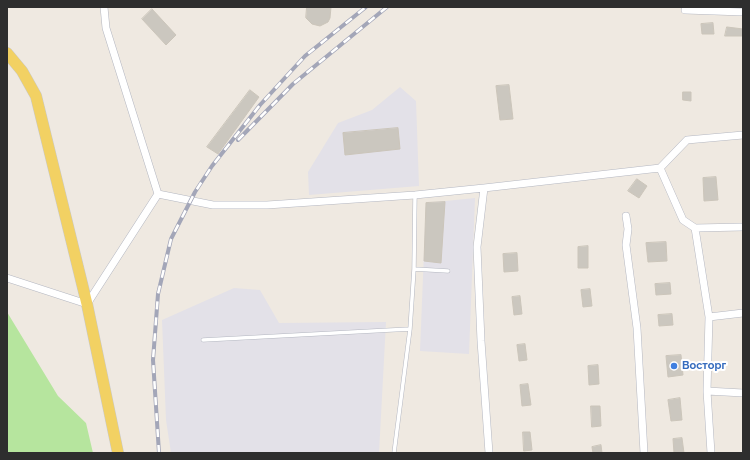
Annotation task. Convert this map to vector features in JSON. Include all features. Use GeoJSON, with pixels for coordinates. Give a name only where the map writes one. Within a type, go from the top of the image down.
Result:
{"type":"FeatureCollection","features":[{"type":"Feature","properties":{"kind":"main road"},"geometry":{"type":"LineString","coordinates":[[7,53],[22,71],[36,96],[87,304],[118,453]]}},
{"type":"Feature","properties":{"kind":"street"},"geometry":{"type":"LineString","coordinates":[[104,7],[106,28],[158,194]]}},
{"type":"Feature","properties":{"kind":"street"},"geometry":{"type":"LineString","coordinates":[[685,10],[743,12]]}},
{"type":"Feature","properties":{"kind":"street"},"geometry":{"type":"LineString","coordinates":[[158,194],[213,205],[267,205],[415,195],[660,168],[687,140],[743,135]]}},
{"type":"Feature","properties":{"kind":"street"},"geometry":{"type":"LineString","coordinates":[[660,168],[683,220],[694,228],[743,227]]}},
{"type":"Feature","properties":{"kind":"street"},"geometry":{"type":"LineString","coordinates":[[484,188],[477,247],[481,341],[489,453]]}},
{"type":"Feature","properties":{"kind":"street"},"geometry":{"type":"LineString","coordinates":[[7,278],[87,304],[158,194]]}},
{"type":"Feature","properties":{"kind":"street"},"geometry":{"type":"LineString","coordinates":[[626,216],[628,229],[626,245],[637,328],[644,453]]}},
{"type":"Feature","properties":{"kind":"street"},"geometry":{"type":"LineString","coordinates":[[694,228],[709,316],[707,391],[711,453]]}},
{"type":"Feature","properties":{"kind":"street"},"geometry":{"type":"LineString","coordinates":[[709,316],[743,313]]}},
{"type":"Feature","properties":{"kind":"street"},"geometry":{"type":"LineString","coordinates":[[707,391],[743,393]]}},
{"type":"Feature","properties":{"kind":"lane"},"geometry":{"type":"LineString","coordinates":[[394,453],[410,329],[414,269],[415,195]]}},
{"type":"Feature","properties":{"kind":"lane"},"geometry":{"type":"LineString","coordinates":[[414,269],[448,270]]}},
{"type":"Feature","properties":{"kind":"lane"},"geometry":{"type":"LineString","coordinates":[[203,340],[410,329]]}},
{"type":"Feature","properties":{"kind":"shaded area"},"geometry":{"type":"Polygon","coordinates":[[[400,87],[416,101],[419,186],[309,195],[308,172],[338,123],[372,110],[400,87]]]}},
{"type":"Feature","properties":{"kind":"shaded area"},"geometry":{"type":"Polygon","coordinates":[[[475,198],[469,354],[420,351],[426,203],[475,198]]]}},
{"type":"Feature","properties":{"kind":"shaded area"},"geometry":{"type":"Polygon","coordinates":[[[234,288],[260,290],[279,323],[386,322],[379,453],[171,453],[166,420],[162,320],[234,288]]]}},
{"type":"Feature","properties":{"kind":"green space"},"geometry":{"type":"Polygon","coordinates":[[[7,312],[58,396],[86,423],[93,453],[7,453],[7,312]]]}},
{"type":"Feature","properties":{"kind":"building"},"geometry":{"type":"Polygon","coordinates":[[[307,7],[331,7],[328,22],[320,26],[312,24],[306,18],[307,7]]]}},
{"type":"Feature","properties":{"kind":"building"},"geometry":{"type":"Polygon","coordinates":[[[152,9],[176,35],[166,45],[142,19],[152,9]]]}},
{"type":"Feature","properties":{"kind":"building"},"geometry":{"type":"Polygon","coordinates":[[[713,23],[714,34],[702,34],[701,24],[713,23]]]}},
{"type":"Feature","properties":{"kind":"building"},"geometry":{"type":"Polygon","coordinates":[[[727,27],[743,29],[743,36],[725,36],[727,27]]]}},
{"type":"Feature","properties":{"kind":"building"},"geometry":{"type":"Polygon","coordinates":[[[509,85],[513,119],[500,120],[496,86],[509,85]]]}},
{"type":"Feature","properties":{"kind":"building"},"geometry":{"type":"Polygon","coordinates":[[[250,90],[259,97],[218,154],[207,147],[250,90]]]}},
{"type":"Feature","properties":{"kind":"building"},"geometry":{"type":"Polygon","coordinates":[[[683,92],[691,92],[691,101],[683,100],[683,92]]]}},
{"type":"Feature","properties":{"kind":"building"},"geometry":{"type":"Polygon","coordinates":[[[398,128],[400,149],[345,155],[343,133],[398,128]]]}},
{"type":"Feature","properties":{"kind":"building"},"geometry":{"type":"Polygon","coordinates":[[[716,177],[718,200],[704,201],[703,178],[716,177]]]}},
{"type":"Feature","properties":{"kind":"building"},"geometry":{"type":"Polygon","coordinates":[[[637,179],[647,186],[639,198],[628,191],[637,179]]]}},
{"type":"Feature","properties":{"kind":"building"},"geometry":{"type":"Polygon","coordinates":[[[445,202],[441,263],[424,261],[426,203],[445,202]]]}},
{"type":"Feature","properties":{"kind":"building"},"geometry":{"type":"Polygon","coordinates":[[[666,242],[667,261],[648,262],[646,243],[666,242]]]}},
{"type":"Feature","properties":{"kind":"building"},"geometry":{"type":"Polygon","coordinates":[[[588,246],[588,268],[578,268],[578,247],[588,246]]]}},
{"type":"Feature","properties":{"kind":"building"},"geometry":{"type":"Polygon","coordinates":[[[517,253],[518,271],[504,272],[503,254],[517,253]]]}},
{"type":"Feature","properties":{"kind":"building"},"geometry":{"type":"Polygon","coordinates":[[[670,283],[671,294],[656,295],[655,284],[670,283]]]}},
{"type":"Feature","properties":{"kind":"building"},"geometry":{"type":"Polygon","coordinates":[[[590,289],[592,306],[583,307],[581,290],[590,289]]]}},
{"type":"Feature","properties":{"kind":"building"},"geometry":{"type":"Polygon","coordinates":[[[520,296],[522,314],[514,315],[512,297],[520,296]]]}},
{"type":"Feature","properties":{"kind":"building"},"geometry":{"type":"Polygon","coordinates":[[[672,314],[673,325],[659,326],[658,315],[672,314]]]}},
{"type":"Feature","properties":{"kind":"building"},"geometry":{"type":"Polygon","coordinates":[[[525,344],[527,360],[519,361],[517,345],[525,344]]]}},
{"type":"Feature","properties":{"kind":"building","name":"Восторг"},"geometry":{"type":"Polygon","coordinates":[[[681,355],[683,375],[668,377],[666,356],[681,355]]]}},
{"type":"Feature","properties":{"kind":"building"},"geometry":{"type":"Polygon","coordinates":[[[598,365],[599,384],[589,385],[588,366],[598,365]]]}},
{"type":"Feature","properties":{"kind":"building"},"geometry":{"type":"Polygon","coordinates":[[[528,384],[531,405],[522,406],[520,385],[528,384]]]}},
{"type":"Feature","properties":{"kind":"building"},"geometry":{"type":"Polygon","coordinates":[[[680,398],[682,420],[671,421],[668,400],[680,398]]]}},
{"type":"Feature","properties":{"kind":"building"},"geometry":{"type":"Polygon","coordinates":[[[591,406],[600,406],[601,426],[592,427],[591,406]]]}},
{"type":"Feature","properties":{"kind":"building"},"geometry":{"type":"Polygon","coordinates":[[[523,432],[530,432],[532,450],[524,451],[523,432]]]}},
{"type":"Feature","properties":{"kind":"building"},"geometry":{"type":"Polygon","coordinates":[[[682,438],[684,453],[674,453],[673,439],[682,438]]]}},
{"type":"Feature","properties":{"kind":"building"},"geometry":{"type":"Polygon","coordinates":[[[601,445],[602,453],[593,453],[592,447],[601,445]]]}},
{"type":"Feature","properties":{"kind":"railway"},"geometry":{"type":"LineString","coordinates":[[159,453],[153,360],[158,294],[171,239],[195,192],[212,166],[260,105],[305,56],[366,7]]}},
{"type":"Feature","properties":{"kind":"railway"},"geometry":{"type":"LineString","coordinates":[[238,140],[293,84],[387,7]]}},
{"type":"Feature","properties":{"kind":"place","name":"Восторг"},"geometry":{"type":"Point","coordinates":[674,366]}}]}
